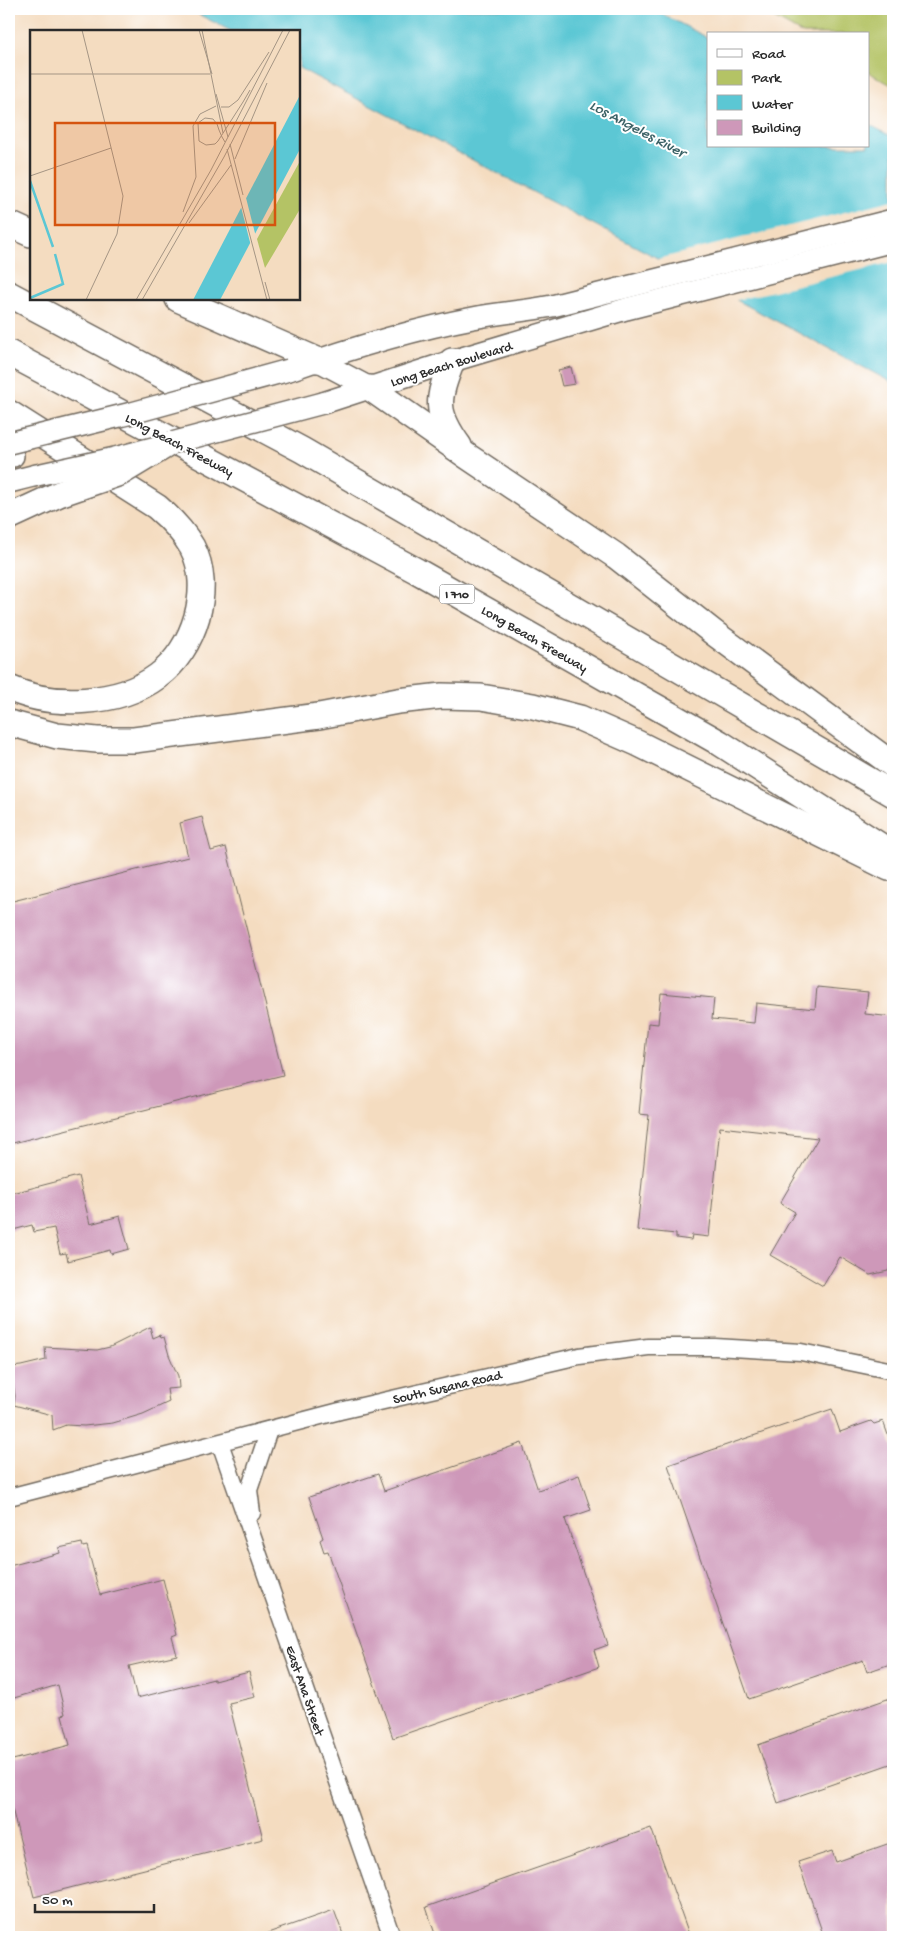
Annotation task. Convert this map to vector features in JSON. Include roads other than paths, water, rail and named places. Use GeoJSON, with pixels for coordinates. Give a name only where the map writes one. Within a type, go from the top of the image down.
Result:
{"type":"FeatureCollection","features":[{"type":"Feature","properties":{"kind":"highway"},"geometry":{"type":"LineString","coordinates":[[9,224],[30,234]]}},
{"type":"Feature","properties":{"kind":"highway"},"geometry":{"type":"LineString","coordinates":[[9,294],[302,450],[893,794]]}},
{"type":"Feature","properties":{"kind":"highway"},"geometry":{"type":"LineString","coordinates":[[180,300],[317,360]]}},
{"type":"Feature","properties":{"kind":"highway","name":"Long Beach Freeway"},"geometry":{"type":"LineString","coordinates":[[9,353],[281,497],[720,743],[893,854]]}},
{"type":"Feature","properties":{"kind":"highway"},"geometry":{"type":"LineString","coordinates":[[452,361],[440,393],[442,419],[467,456]]}},
{"type":"Feature","properties":{"kind":"highway"},"geometry":{"type":"LineString","coordinates":[[370,388],[616,556],[714,633],[893,765]]}},
{"type":"Feature","properties":{"kind":"highway"},"geometry":{"type":"LineString","coordinates":[[9,413],[157,507],[172,520],[184,533],[193,548],[198,568],[200,590],[198,611],[193,630],[184,649],[172,664],[157,677],[117,694],[95,700],[54,700],[33,696],[9,688]]}},
{"type":"Feature","properties":{"kind":"highway"},"geometry":{"type":"LineString","coordinates":[[9,517],[58,494],[120,473],[168,444]]}},
{"type":"Feature","properties":{"kind":"highway"},"geometry":{"type":"LineString","coordinates":[[9,723],[57,736],[97,740],[134,740],[319,716],[407,700],[442,696],[481,697],[533,706],[580,718],[637,743],[893,870]]}},
{"type":"Feature","properties":{"kind":"main road"},"geometry":{"type":"LineString","coordinates":[[10,452],[132,413],[289,370],[348,349],[474,318],[519,312],[621,288],[893,220]]}},
{"type":"Feature","properties":{"kind":"main road","name":"Long Beach Boulevard"},"geometry":{"type":"LineString","coordinates":[[9,482],[168,444],[323,403],[452,361],[626,309],[893,241]]}},
{"type":"Feature","properties":{"kind":"main road"},"geometry":{"type":"LineString","coordinates":[[317,360],[370,388]]}},
{"type":"Feature","properties":{"kind":"street","name":"South Susana Road"},"geometry":{"type":"LineString","coordinates":[[9,1497],[340,1411],[579,1356],[648,1347],[715,1347],[801,1352],[893,1371]]}},
{"type":"Feature","properties":{"kind":"street"},"geometry":{"type":"LineString","coordinates":[[255,1542],[250,1490],[268,1430]]}},
{"type":"Feature","properties":{"kind":"street","name":"East Ana Street"},"geometry":{"type":"LineString","coordinates":[[220,1443],[392,1937]]}},
{"type":"Feature","properties":{"kind":"water","name":"Los Angeles River"},"geometry":{"type":"Polygon","coordinates":[[[188,9],[653,9],[707,37],[707,148],[870,148],[870,125],[893,137],[893,383],[300,69],[300,30],[229,30],[188,9]]]}}]}
